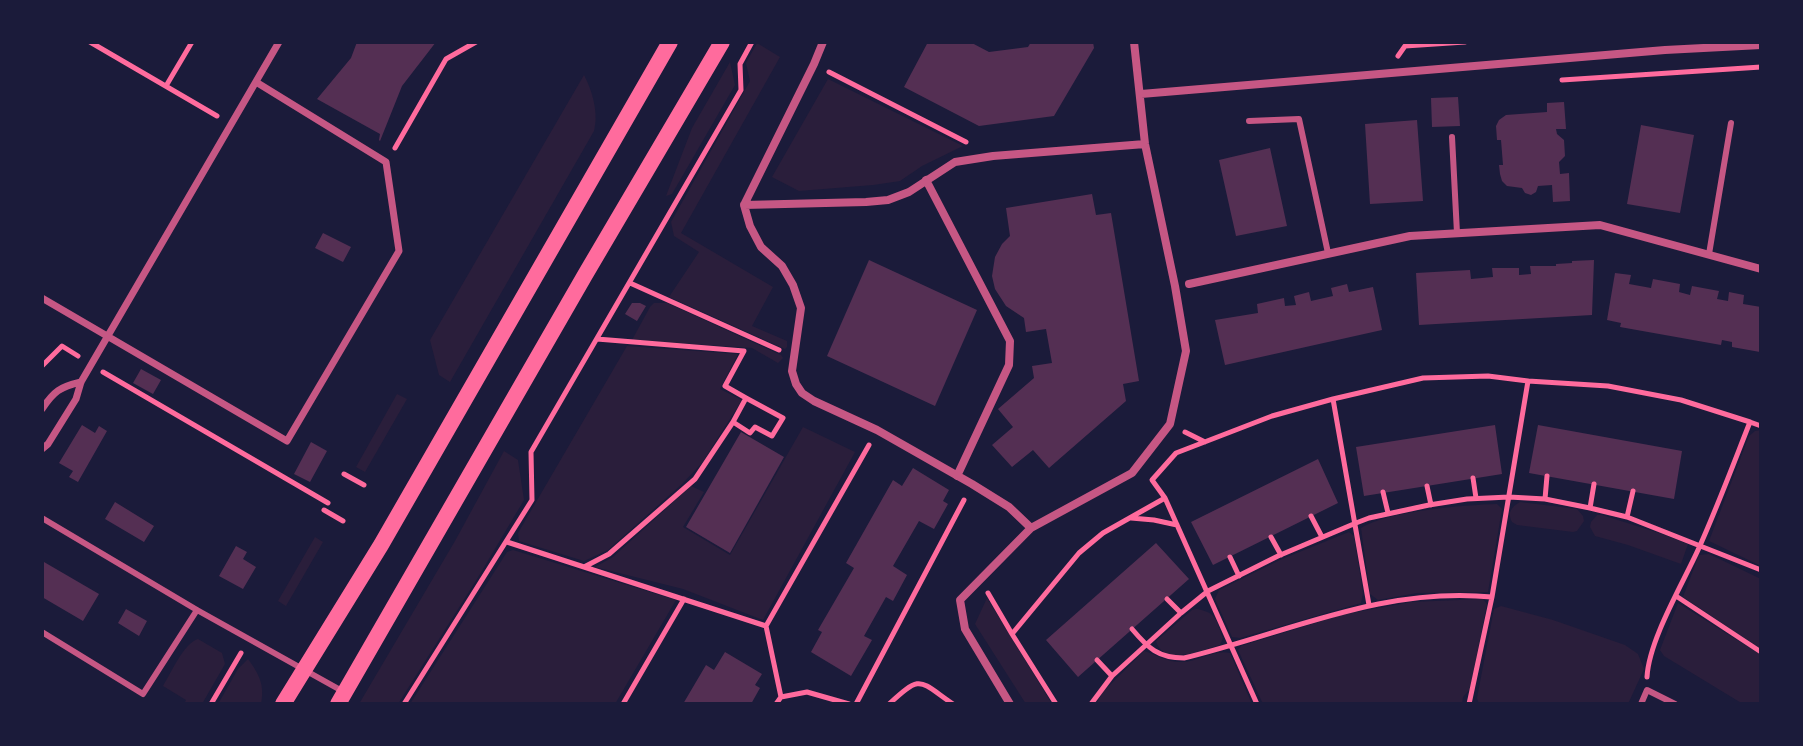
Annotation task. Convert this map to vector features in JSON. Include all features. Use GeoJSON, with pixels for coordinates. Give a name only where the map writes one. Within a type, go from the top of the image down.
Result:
{"type":"FeatureCollection","features":[{"type":"Feature","properties":{"kind":"main road"},"geometry":{"type":"LineString","coordinates":[[283,704],[381,545],[670,42]]}},
{"type":"Feature","properties":{"kind":"main road"},"geometry":{"type":"LineString","coordinates":[[342,699],[722,42]]}},
{"type":"Feature","properties":{"kind":"street"},"geometry":{"type":"LineString","coordinates":[[42,449],[76,399],[81,382],[279,42]]}},
{"type":"Feature","properties":{"kind":"street"},"geometry":{"type":"LineString","coordinates":[[823,42],[744,205],[761,247],[782,266],[801,308],[792,371],[796,384],[802,393],[814,401],[877,430],[972,484],[1009,507],[1031,528]]}},
{"type":"Feature","properties":{"kind":"street"},"geometry":{"type":"LineString","coordinates":[[1010,704],[965,629],[960,600],[1031,528],[1132,473],[1170,424],[1186,351],[1145,144],[1134,42]]}},
{"type":"Feature","properties":{"kind":"street"},"geometry":{"type":"LineString","coordinates":[[1141,94],[1668,46],[1761,45]]}},
{"type":"Feature","properties":{"kind":"street"},"geometry":{"type":"LineString","coordinates":[[42,298],[287,441],[399,251],[386,162],[256,82]]}},
{"type":"Feature","properties":{"kind":"street"},"geometry":{"type":"LineString","coordinates":[[744,205],[888,200],[909,192],[955,162],[1145,144]]}},
{"type":"Feature","properties":{"kind":"street"},"geometry":{"type":"LineString","coordinates":[[926,180],[1010,341],[1009,365],[957,476]]}},
{"type":"Feature","properties":{"kind":"street"},"geometry":{"type":"LineString","coordinates":[[1189,284],[1410,236],[1600,225],[1761,269]]}},
{"type":"Feature","properties":{"kind":"street"},"geometry":{"type":"LineString","coordinates":[[42,409],[62,386],[81,382]]}},
{"type":"Feature","properties":{"kind":"lane"},"geometry":{"type":"LineString","coordinates":[[1249,121],[1299,119],[1328,253]]}},
{"type":"Feature","properties":{"kind":"lane"},"geometry":{"type":"LineString","coordinates":[[1709,254],[1731,123]]}},
{"type":"Feature","properties":{"kind":"lane"},"geometry":{"type":"LineString","coordinates":[[1452,137],[1457,233]]}},
{"type":"Feature","properties":{"kind":"lane"},"geometry":{"type":"LineString","coordinates":[[42,518],[305,670],[342,699]]}},
{"type":"Feature","properties":{"kind":"lane"},"geometry":{"type":"LineString","coordinates":[[42,632],[143,694],[197,610]]}},
{"type":"Feature","properties":{"kind":"lane"},"geometry":{"type":"LineString","coordinates":[[1641,704],[1647,690],[1675,704]]}},
{"type":"Feature","properties":{"kind":"path"},"geometry":{"type":"LineString","coordinates":[[90,42],[232,124]]}},
{"type":"Feature","properties":{"kind":"path"},"geometry":{"type":"LineString","coordinates":[[166,86],[192,42]]}},
{"type":"Feature","properties":{"kind":"path"},"geometry":{"type":"LineString","coordinates":[[386,162],[446,59],[476,42]]}},
{"type":"Feature","properties":{"kind":"path"},"geometry":{"type":"LineString","coordinates":[[404,704],[532,500],[531,452],[741,90],[740,64],[752,42]]}},
{"type":"Feature","properties":{"kind":"path"},"geometry":{"type":"LineString","coordinates":[[814,64],[993,156]]}},
{"type":"Feature","properties":{"kind":"path"},"geometry":{"type":"LineString","coordinates":[[630,283],[794,357]]}},
{"type":"Feature","properties":{"kind":"path"},"geometry":{"type":"LineString","coordinates":[[597,339],[744,351],[725,386],[783,418],[772,436],[755,427],[750,433],[733,422]]}},
{"type":"Feature","properties":{"kind":"path"},"geometry":{"type":"LineString","coordinates":[[42,366],[62,346],[328,503]]}},
{"type":"Feature","properties":{"kind":"path"},"geometry":{"type":"LineString","coordinates":[[115,379],[120,369]]}},
{"type":"Feature","properties":{"kind":"path"},"geometry":{"type":"LineString","coordinates":[[1257,704],[1178,525],[1152,480],[1176,453],[1272,416],[1423,378],[1488,376],[1608,386],[1681,400],[1761,426]]}},
{"type":"Feature","properties":{"kind":"path"},"geometry":{"type":"LineString","coordinates":[[1469,704],[1492,597],[1528,381]]}},
{"type":"Feature","properties":{"kind":"path"},"geometry":{"type":"LineString","coordinates":[[584,567],[609,554],[695,479],[746,398]]}},
{"type":"Feature","properties":{"kind":"path"},"geometry":{"type":"LineString","coordinates":[[1333,399],[1369,605]]}},
{"type":"Feature","properties":{"kind":"path"},"geometry":{"type":"LineString","coordinates":[[1647,690],[1648,662],[1700,546],[1750,422]]}},
{"type":"Feature","properties":{"kind":"path"},"geometry":{"type":"LineString","coordinates":[[781,697],[766,626],[877,430]]}},
{"type":"Feature","properties":{"kind":"path"},"geometry":{"type":"LineString","coordinates":[[344,474],[364,485]]}},
{"type":"Feature","properties":{"kind":"path"},"geometry":{"type":"LineString","coordinates":[[1545,499],[1547,476]]}},
{"type":"Feature","properties":{"kind":"path"},"geometry":{"type":"LineString","coordinates":[[1473,478],[1476,498]]}},
{"type":"Feature","properties":{"kind":"path"},"geometry":{"type":"LineString","coordinates":[[856,704],[972,484]]}},
{"type":"Feature","properties":{"kind":"path"},"geometry":{"type":"LineString","coordinates":[[1590,508],[1594,484]]}},
{"type":"Feature","properties":{"kind":"path"},"geometry":{"type":"LineString","coordinates":[[1427,486],[1431,505]]}},
{"type":"Feature","properties":{"kind":"path"},"geometry":{"type":"LineString","coordinates":[[1627,517],[1633,491]]}},
{"type":"Feature","properties":{"kind":"path"},"geometry":{"type":"LineString","coordinates":[[1383,492],[1388,513]]}},
{"type":"Feature","properties":{"kind":"path"},"geometry":{"type":"LineString","coordinates":[[1012,634],[1079,553],[1103,533],[1165,498]]}},
{"type":"Feature","properties":{"kind":"path"},"geometry":{"type":"LineString","coordinates":[[1091,704],[1112,676],[1208,591],[1322,537],[1388,513],[1476,498],[1545,499],[1627,517],[1761,570]]}},
{"type":"Feature","properties":{"kind":"path"},"geometry":{"type":"LineString","coordinates":[[324,510],[343,521]]}},
{"type":"Feature","properties":{"kind":"path"},"geometry":{"type":"LineString","coordinates":[[1311,516],[1322,537]]}},
{"type":"Feature","properties":{"kind":"path"},"geometry":{"type":"LineString","coordinates":[[1130,517],[1178,525]]}},
{"type":"Feature","properties":{"kind":"path"},"geometry":{"type":"LineString","coordinates":[[1271,537],[1281,555]]}},
{"type":"Feature","properties":{"kind":"path"},"geometry":{"type":"LineString","coordinates":[[507,542],[766,626]]}},
{"type":"Feature","properties":{"kind":"path"},"geometry":{"type":"LineString","coordinates":[[1230,557],[1239,576]]}},
{"type":"Feature","properties":{"kind":"path"},"geometry":{"type":"LineString","coordinates":[[980,580],[1056,704]]}},
{"type":"Feature","properties":{"kind":"path"},"geometry":{"type":"LineString","coordinates":[[1676,596],[1761,652]]}},
{"type":"Feature","properties":{"kind":"path"},"geometry":{"type":"LineString","coordinates":[[1132,629],[1153,651],[1170,658],[1184,658],[1369,605],[1425,597],[1492,597]]}},
{"type":"Feature","properties":{"kind":"path"},"geometry":{"type":"LineString","coordinates":[[623,704],[684,599]]}},
{"type":"Feature","properties":{"kind":"path"},"geometry":{"type":"LineString","coordinates":[[1167,599],[1181,613]]}},
{"type":"Feature","properties":{"kind":"path"},"geometry":{"type":"LineString","coordinates":[[211,704],[242,652]]}},
{"type":"Feature","properties":{"kind":"path"},"geometry":{"type":"LineString","coordinates":[[1097,660],[1112,676]]}},
{"type":"Feature","properties":{"kind":"path"},"geometry":{"type":"LineString","coordinates":[[889,704],[912,684],[922,683],[953,704]]}},
{"type":"Feature","properties":{"kind":"path"},"geometry":{"type":"LineString","coordinates":[[776,704],[781,697],[807,692],[849,704]]}},
{"type":"Feature","properties":{"kind":"shaded area"},"geometry":{"type":"Polygon","coordinates":[[[757,43],[780,57],[681,233],[773,287],[752,326],[787,341],[785,349],[669,297],[699,252],[674,236],[671,222],[750,81],[746,63],[757,43]]]}},
{"type":"Feature","properties":{"kind":"shaded area"},"geometry":{"type":"Polygon","coordinates":[[[730,62],[735,85],[672,194],[666,196],[692,128],[730,62]]]}},
{"type":"Feature","properties":{"kind":"shaded area"},"geometry":{"type":"Polygon","coordinates":[[[584,75],[594,102],[594,131],[450,382],[439,375],[430,340],[584,75]]]}},
{"type":"Feature","properties":{"kind":"shaded area"},"geometry":{"type":"Polygon","coordinates":[[[828,79],[963,146],[922,166],[900,181],[799,191],[772,177],[828,79]]]}},
{"type":"Feature","properties":{"kind":"shaded area"},"geometry":{"type":"Polygon","coordinates":[[[654,303],[667,303],[783,358],[778,363],[752,348],[632,340],[654,303]]]}},
{"type":"Feature","properties":{"kind":"shaded area"},"geometry":{"type":"Polygon","coordinates":[[[627,346],[738,354],[720,389],[742,400],[702,463],[608,550],[584,561],[519,541],[518,533],[627,346]]]}},
{"type":"Feature","properties":{"kind":"shaded area"},"geometry":{"type":"Polygon","coordinates":[[[397,394],[407,399],[365,472],[356,467],[397,394]]]}},
{"type":"Feature","properties":{"kind":"shaded area"},"geometry":{"type":"Polygon","coordinates":[[[803,427],[855,452],[763,620],[683,589],[595,567],[613,557],[691,486],[704,492],[683,527],[730,555],[803,427]]]}},
{"type":"Feature","properties":{"kind":"shaded area"},"geometry":{"type":"Polygon","coordinates":[[[1761,430],[1761,566],[1709,541],[1749,436],[1761,430]]]}},
{"type":"Feature","properties":{"kind":"shaded area"},"geometry":{"type":"Polygon","coordinates":[[[504,451],[518,460],[524,500],[398,704],[359,704],[455,541],[504,451]]]}},
{"type":"Feature","properties":{"kind":"shaded area"},"geometry":{"type":"Polygon","coordinates":[[[1520,502],[1577,509],[1584,521],[1573,532],[1517,525],[1512,522],[1510,513],[1520,502]]]}},
{"type":"Feature","properties":{"kind":"shaded area"},"geometry":{"type":"Polygon","coordinates":[[[1497,504],[1502,509],[1488,592],[1417,593],[1378,600],[1370,594],[1361,528],[1407,513],[1497,504]]]}},
{"type":"Feature","properties":{"kind":"shaded area"},"geometry":{"type":"Polygon","coordinates":[[[1597,515],[1688,544],[1681,564],[1595,536],[1590,527],[1597,515]]]}},
{"type":"Feature","properties":{"kind":"shaded area"},"geometry":{"type":"Polygon","coordinates":[[[1349,532],[1354,536],[1363,593],[1361,603],[1240,638],[1232,637],[1215,599],[1219,590],[1282,559],[1349,532]]]}},
{"type":"Feature","properties":{"kind":"shaded area"},"geometry":{"type":"Polygon","coordinates":[[[315,537],[323,542],[286,606],[278,601],[315,537]]]}},
{"type":"Feature","properties":{"kind":"shaded area"},"geometry":{"type":"Polygon","coordinates":[[[513,550],[676,600],[615,704],[410,704],[507,552],[513,550]]]}},
{"type":"Feature","properties":{"kind":"shaded area"},"geometry":{"type":"Polygon","coordinates":[[[1709,554],[1761,579],[1761,649],[1683,597],[1699,555],[1709,554]]]}},
{"type":"Feature","properties":{"kind":"shaded area"},"geometry":{"type":"Polygon","coordinates":[[[987,598],[1052,704],[1026,704],[975,624],[987,598]]]}},
{"type":"Feature","properties":{"kind":"shaded area"},"geometry":{"type":"Polygon","coordinates":[[[1483,599],[1487,604],[1470,689],[1463,697],[1462,704],[1263,704],[1238,650],[1241,646],[1341,615],[1411,602],[1483,599]]]}},
{"type":"Feature","properties":{"kind":"shaded area"},"geometry":{"type":"Polygon","coordinates":[[[1678,603],[1761,655],[1761,704],[1743,704],[1664,656],[1660,650],[1678,603]]]}},
{"type":"Feature","properties":{"kind":"shaded area"},"geometry":{"type":"Polygon","coordinates":[[[1501,606],[1625,645],[1638,654],[1644,669],[1628,704],[1479,704],[1477,698],[1494,609],[1501,606]]]}},
{"type":"Feature","properties":{"kind":"shaded area"},"geometry":{"type":"Polygon","coordinates":[[[1197,609],[1215,619],[1223,638],[1220,645],[1184,655],[1160,649],[1156,641],[1197,609]]]}},
{"type":"Feature","properties":{"kind":"shaded area"},"geometry":{"type":"Polygon","coordinates":[[[198,639],[222,653],[225,664],[202,704],[184,704],[186,700],[163,686],[183,652],[198,639]]]}},
{"type":"Feature","properties":{"kind":"shaded area"},"geometry":{"type":"Polygon","coordinates":[[[1144,651],[1178,662],[1230,653],[1252,704],[1096,704],[1103,692],[1144,651]]]}},
{"type":"Feature","properties":{"kind":"shaded area"},"geometry":{"type":"Polygon","coordinates":[[[248,659],[260,680],[261,704],[218,704],[238,669],[248,659]]]}},
{"type":"Feature","properties":{"kind":"building"},"geometry":{"type":"Polygon","coordinates":[[[357,42],[436,42],[402,86],[380,141],[380,134],[317,99],[351,58],[357,42]]]}},
{"type":"Feature","properties":{"kind":"building"},"geometry":{"type":"Polygon","coordinates":[[[928,42],[970,42],[989,52],[1028,47],[1031,42],[1093,42],[1094,48],[1054,116],[979,126],[904,87],[928,42]]]}},
{"type":"Feature","properties":{"kind":"building"},"geometry":{"type":"Polygon","coordinates":[[[1458,97],[1460,126],[1432,127],[1431,98],[1458,97]]]}},
{"type":"Feature","properties":{"kind":"building"},"geometry":{"type":"Polygon","coordinates":[[[1564,102],[1566,129],[1556,129],[1564,140],[1565,156],[1559,162],[1560,174],[1569,173],[1570,201],[1553,202],[1552,185],[1538,186],[1531,195],[1522,188],[1507,186],[1500,174],[1499,165],[1503,165],[1501,140],[1497,140],[1499,120],[1506,115],[1547,112],[1547,103],[1564,102]]]}},
{"type":"Feature","properties":{"kind":"building"},"geometry":{"type":"Polygon","coordinates":[[[1417,120],[1423,201],[1370,204],[1365,124],[1417,120]]]}},
{"type":"Feature","properties":{"kind":"building"},"geometry":{"type":"Polygon","coordinates":[[[1641,125],[1694,135],[1680,213],[1627,204],[1641,125]]]}},
{"type":"Feature","properties":{"kind":"building"},"geometry":{"type":"Polygon","coordinates":[[[1270,148],[1287,226],[1236,236],[1219,160],[1270,148]]]}},
{"type":"Feature","properties":{"kind":"building"},"geometry":{"type":"Polygon","coordinates":[[[1092,194],[1096,215],[1111,213],[1139,381],[1123,384],[1126,401],[1049,468],[1033,450],[1012,467],[992,445],[1013,427],[998,409],[1034,378],[1032,366],[1052,363],[1046,329],[1026,332],[1024,318],[1006,306],[995,289],[992,276],[995,257],[1010,236],[1006,208],[1092,194]]]}},
{"type":"Feature","properties":{"kind":"building"},"geometry":{"type":"Polygon","coordinates":[[[323,233],[351,247],[343,262],[315,248],[323,233]]]}},
{"type":"Feature","properties":{"kind":"building"},"geometry":{"type":"Polygon","coordinates":[[[869,260],[977,310],[935,406],[827,356],[869,260]]]}},
{"type":"Feature","properties":{"kind":"building"},"geometry":{"type":"Polygon","coordinates":[[[1594,260],[1592,315],[1419,325],[1416,273],[1470,270],[1471,279],[1493,277],[1492,268],[1519,268],[1519,275],[1531,274],[1530,266],[1556,266],[1572,261],[1594,260]]]}},
{"type":"Feature","properties":{"kind":"building"},"geometry":{"type":"Polygon","coordinates":[[[1615,273],[1631,275],[1629,284],[1651,288],[1653,279],[1680,284],[1679,292],[1690,295],[1692,286],[1719,291],[1717,299],[1728,301],[1729,292],[1744,295],[1743,304],[1761,307],[1760,352],[1732,347],[1732,342],[1722,340],[1721,345],[1620,327],[1621,323],[1607,320],[1615,273]]]}},
{"type":"Feature","properties":{"kind":"building"},"geometry":{"type":"Polygon","coordinates":[[[1347,284],[1349,292],[1373,287],[1382,330],[1225,365],[1215,320],[1258,313],[1257,304],[1284,298],[1285,306],[1296,305],[1294,296],[1309,292],[1311,301],[1333,296],[1331,288],[1347,284]]]}},
{"type":"Feature","properties":{"kind":"building"},"geometry":{"type":"Polygon","coordinates":[[[632,303],[646,306],[637,321],[625,314],[632,303]]]}},
{"type":"Feature","properties":{"kind":"building"},"geometry":{"type":"Polygon","coordinates":[[[141,369],[161,380],[153,394],[133,383],[141,369]]]}},
{"type":"Feature","properties":{"kind":"building"},"geometry":{"type":"Polygon","coordinates":[[[82,425],[95,433],[99,426],[107,431],[78,482],[69,477],[73,471],[59,463],[82,425]]]}},
{"type":"Feature","properties":{"kind":"building"},"geometry":{"type":"Polygon","coordinates":[[[1495,425],[1502,474],[1364,496],[1356,447],[1495,425]]]}},
{"type":"Feature","properties":{"kind":"building"},"geometry":{"type":"Polygon","coordinates":[[[1538,425],[1682,451],[1674,499],[1529,473],[1538,425]]]}},
{"type":"Feature","properties":{"kind":"building"},"geometry":{"type":"Polygon","coordinates":[[[741,432],[784,457],[730,553],[686,527],[741,432]]]}},
{"type":"Feature","properties":{"kind":"building"},"geometry":{"type":"Polygon","coordinates":[[[311,442],[327,451],[310,482],[294,474],[311,442]]]}},
{"type":"Feature","properties":{"kind":"building"},"geometry":{"type":"Polygon","coordinates":[[[1318,459],[1338,503],[1213,565],[1191,522],[1318,459]]]}},
{"type":"Feature","properties":{"kind":"building"},"geometry":{"type":"Polygon","coordinates":[[[913,468],[949,490],[943,501],[948,504],[934,529],[919,521],[893,566],[907,575],[893,601],[886,597],[864,636],[872,640],[851,676],[811,652],[822,632],[818,630],[854,568],[846,563],[893,480],[902,486],[913,468]]]}},
{"type":"Feature","properties":{"kind":"building"},"geometry":{"type":"Polygon","coordinates":[[[115,502],[154,526],[144,542],[105,519],[115,502]]]}},
{"type":"Feature","properties":{"kind":"building"},"geometry":{"type":"Polygon","coordinates":[[[1156,543],[1189,579],[1078,677],[1046,640],[1156,543]]]}},
{"type":"Feature","properties":{"kind":"building"},"geometry":{"type":"Polygon","coordinates":[[[236,546],[247,552],[243,559],[256,567],[243,589],[219,576],[236,546]]]}},
{"type":"Feature","properties":{"kind":"building"},"geometry":{"type":"Polygon","coordinates":[[[44,562],[99,594],[83,621],[42,597],[44,562]]]}},
{"type":"Feature","properties":{"kind":"building"},"geometry":{"type":"Polygon","coordinates":[[[126,609],[147,621],[139,636],[118,623],[126,609]]]}},
{"type":"Feature","properties":{"kind":"building"},"geometry":{"type":"Polygon","coordinates":[[[725,652],[762,674],[755,685],[760,688],[751,704],[683,704],[706,665],[714,670],[725,652]]]}}]}
